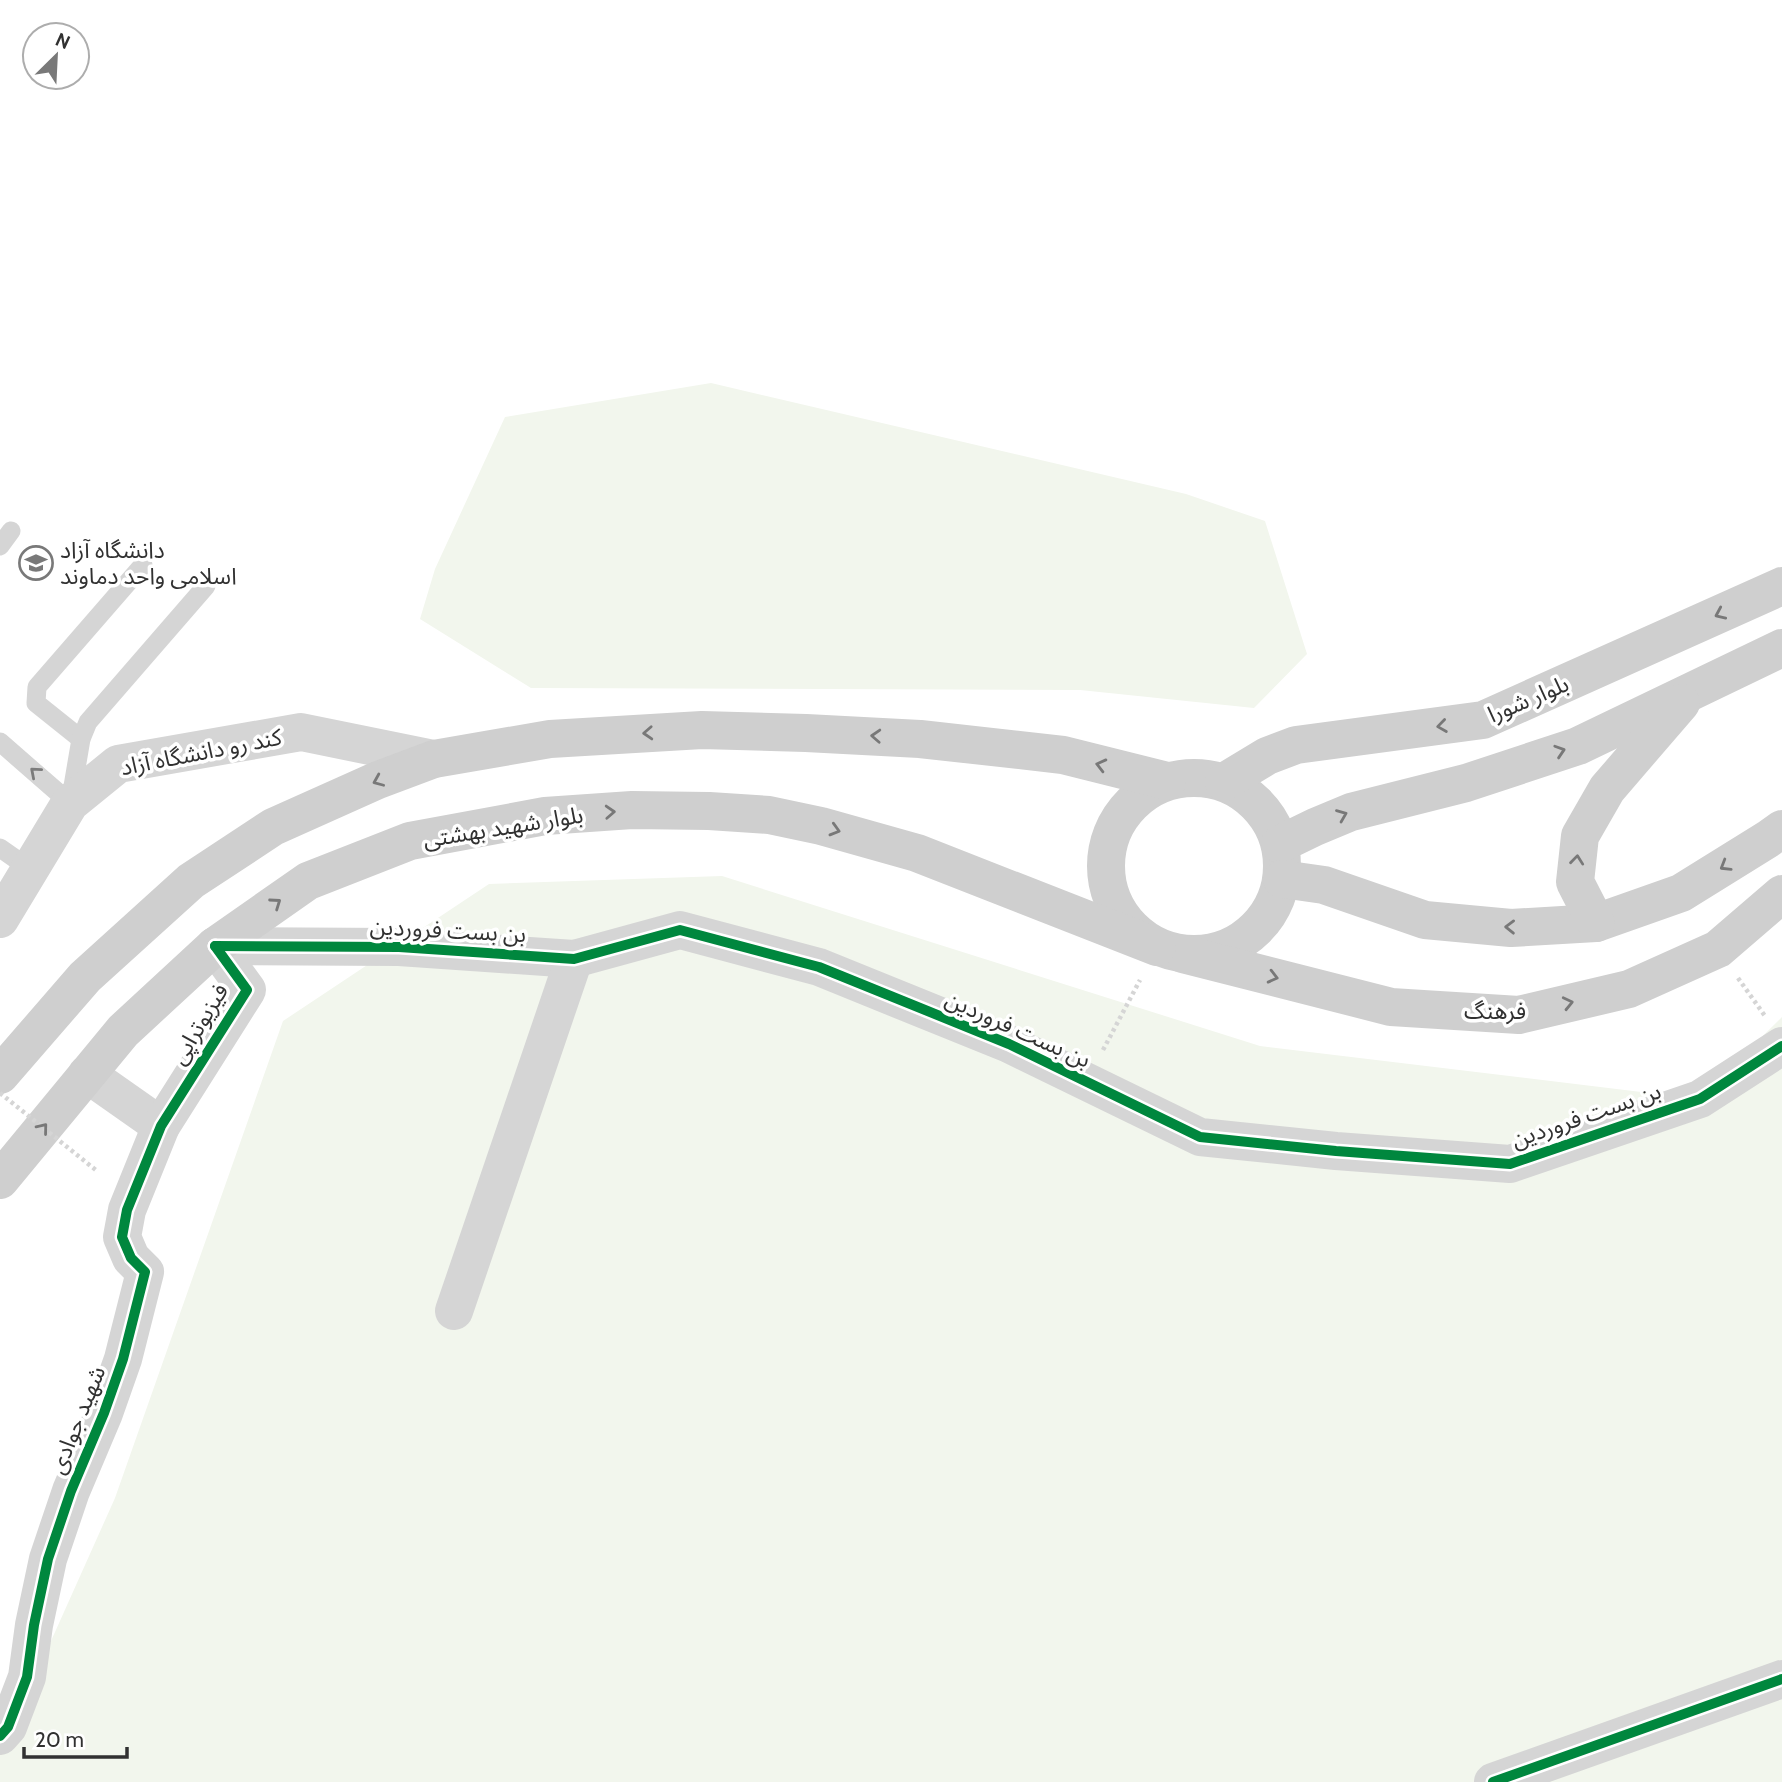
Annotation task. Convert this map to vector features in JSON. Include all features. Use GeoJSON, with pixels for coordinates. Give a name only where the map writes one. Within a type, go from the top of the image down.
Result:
{"type":"FeatureCollection","features":[{"type":"Feature","properties":{"kind":"main road","name":"بلوار شورا"},"geometry":{"type":"LineString","coordinates":[[1224,782],[1267,756],[1296,745],[1483,720],[1782,586]]}},
{"type":"Feature","properties":{"kind":"main road"},"geometry":{"type":"LineString","coordinates":[[1281,861],[1315,827],[1351,812],[1466,783],[1578,746],[1782,648]]}},
{"type":"Feature","properties":{"kind":"main road"},"geometry":{"type":"LineString","coordinates":[[1596,923],[1575,882],[1580,836],[1607,789],[1688,694]]}},
{"type":"Feature","properties":{"kind":"main road"},"geometry":{"type":"LineString","coordinates":[[0,1074],[85,977],[191,881],[273,827],[378,780],[433,759],[550,738],[702,730],[806,733],[919,739],[1063,755],[1167,781]]}},
{"type":"Feature","properties":{"kind":"main road"},"geometry":{"type":"LineString","coordinates":[[1196,777],[1224,782],[1249,796],[1269,817],[1281,861],[1274,905],[1259,928],[1237,944],[1211,953],[1170,951],[1135,932],[1118,912],[1108,887],[1105,860],[1111,834],[1124,811],[1143,793],[1167,781],[1196,777]]}},
{"type":"Feature","properties":{"kind":"main road","name":"بلوار شهید بهشتی"},"geometry":{"type":"LineString","coordinates":[[0,1180],[123,1031],[215,946],[308,881],[410,842],[545,816],[645,810],[757,814],[821,826],[917,853],[1170,951]]}},
{"type":"Feature","properties":{"kind":"main road"},"geometry":{"type":"LineString","coordinates":[[1281,861],[1324,885],[1425,920],[1511,928],[1596,923],[1681,893],[1782,829]]}},
{"type":"Feature","properties":{"kind":"main road","name":"فرهنگ"},"geometry":{"type":"LineString","coordinates":[[1170,951],[1391,1007],[1519,1015],[1629,989],[1718,949],[1782,894]]}},
{"type":"Feature","properties":{"kind":"street","name":"کند رو دانشگاه آزاد"},"geometry":{"type":"LineString","coordinates":[[0,919],[15,859],[70,803],[118,764],[301,732],[433,759]]}},
{"type":"Feature","properties":{"kind":"street","name":"بن بست فروردین"},"geometry":{"type":"LineString","coordinates":[[215,946],[399,947],[574,959],[680,930],[819,967],[1009,1044],[1200,1137],[1336,1151],[1510,1164],[1700,1099],[1774,1032]]}},
{"type":"Feature","properties":{"kind":"street","name":"فیزیوتراپی"},"geometry":{"type":"LineString","coordinates":[[161,1126],[247,990],[215,946]]}},
{"type":"Feature","properties":{"kind":"street"},"geometry":{"type":"LineString","coordinates":[[454,1311],[574,959]]}},
{"type":"Feature","properties":{"kind":"street"},"geometry":{"type":"LineString","coordinates":[[88,1074],[161,1126]]}},
{"type":"Feature","properties":{"kind":"street","name":"شهید جوادی"},"geometry":{"type":"LineString","coordinates":[[0,1736],[8,1727],[27,1677],[34,1625],[59,1522],[124,1359],[145,1272],[131,1258],[122,1237],[127,1210],[161,1126]]}},
{"type":"Feature","properties":{"kind":"street"},"geometry":{"type":"LineString","coordinates":[[1493,1782],[1782,1679]]}},
{"type":"Feature","properties":{"kind":"lane"},"geometry":{"type":"LineString","coordinates":[[80,739],[36,703],[37,687],[143,565]]}},
{"type":"Feature","properties":{"kind":"lane"},"geometry":{"type":"LineString","coordinates":[[70,803],[80,739],[88,722],[206,586]]}},
{"type":"Feature","properties":{"kind":"lane"},"geometry":{"type":"LineString","coordinates":[[0,742],[70,803]]}},
{"type":"Feature","properties":{"kind":"path"},"geometry":{"type":"LineString","coordinates":[[1718,949],[1774,1032]]}},
{"type":"Feature","properties":{"kind":"path"},"geometry":{"type":"LineString","coordinates":[[1086,1081],[1170,951]]}},
{"type":"Feature","properties":{"kind":"path"},"geometry":{"type":"LineString","coordinates":[[0,1093],[97,1171]]}},
{"type":"Feature","properties":{"kind":"shaded area"},"geometry":{"type":"Polygon","coordinates":[[[711,383],[1186,494],[1265,521],[1307,654],[1254,708],[1080,690],[531,688],[420,619],[435,569],[505,417],[711,383]]]}},
{"type":"Feature","properties":{"kind":"shaded area"},"geometry":{"type":"Polygon","coordinates":[[[722,876],[1260,1046],[1699,1099],[1782,1017],[1782,1782],[0,1782],[0,1755],[115,1498],[283,1021],[489,884],[722,876]]]}},
{"type":"Feature","properties":{"kind":"cycle path"},"geometry":{"type":"LineString","coordinates":[[215,946],[399,947],[574,959],[680,930],[819,967],[1009,1044],[1200,1137],[1336,1151],[1510,1164],[1700,1099],[1782,1046]]}},
{"type":"Feature","properties":{"kind":"cycle path"},"geometry":{"type":"LineString","coordinates":[[0,1736],[8,1727],[27,1677],[34,1625],[48,1559],[71,1491],[104,1413],[123,1359],[145,1272],[131,1258],[122,1237],[127,1210],[161,1126],[247,990],[215,946]]}},
{"type":"Feature","properties":{"kind":"cycle path"},"geometry":{"type":"LineString","coordinates":[[1493,1782],[1782,1679]]}},
{"type":"Feature","properties":{"kind":"place","name":"دانشگاه آزاد اسلامی واحد دماوند"},"geometry":{"type":"Point","coordinates":[36,563]}}]}
